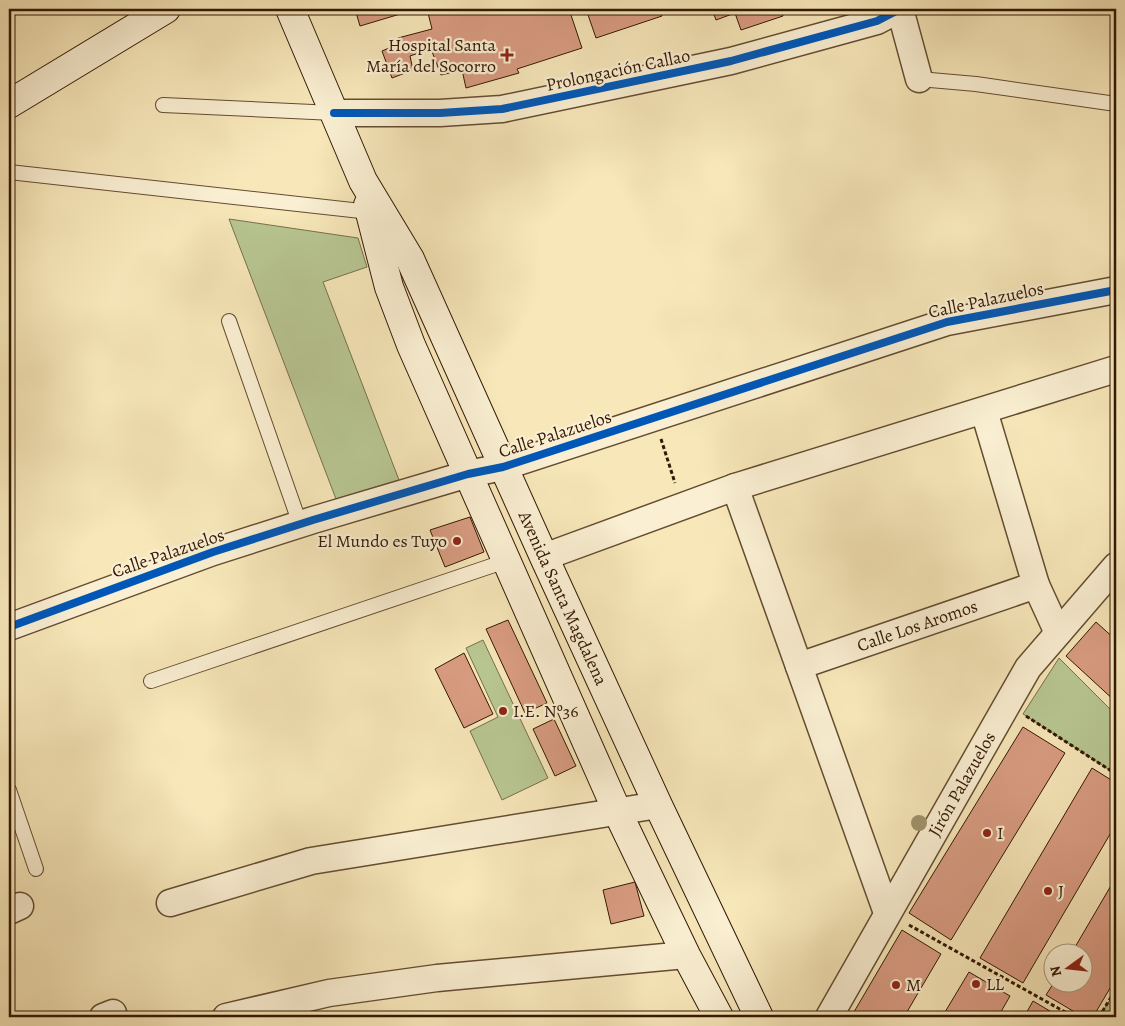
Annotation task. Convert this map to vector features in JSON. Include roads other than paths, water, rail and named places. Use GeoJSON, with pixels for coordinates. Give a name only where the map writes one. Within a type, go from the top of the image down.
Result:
{"type":"FeatureCollection","features":[{"type":"Feature","properties":{"kind":"main road"},"geometry":{"type":"LineString","coordinates":[[12,99],[166,9]]}},
{"type":"Feature","properties":{"kind":"main road","name":"Avenida Santa Magdalena"},"geometry":{"type":"LineString","coordinates":[[290,9],[363,181],[410,259],[658,805],[759,1017]]}},
{"type":"Feature","properties":{"kind":"main road","name":"Avenida Santa Magdalena"},"geometry":{"type":"LineString","coordinates":[[363,181],[389,288],[411,345],[617,811],[686,955],[719,1017]]}},
{"type":"Feature","properties":{"kind":"street","name":"Prolongación Callao"},"geometry":{"type":"LineString","coordinates":[[334,113],[440,113],[502,109],[731,61],[877,21],[900,9]]}},
{"type":"Feature","properties":{"kind":"street"},"geometry":{"type":"LineString","coordinates":[[900,9],[919,79]]}},
{"type":"Feature","properties":{"kind":"street","name":"Calle Palazuelos"},"geometry":{"type":"LineString","coordinates":[[9,627],[204,555],[468,474],[503,467],[947,322],[1116,290]]}},
{"type":"Feature","properties":{"kind":"street"},"geometry":{"type":"LineString","coordinates":[[544,557],[736,487],[1116,369]]}},
{"type":"Feature","properties":{"kind":"street"},"geometry":{"type":"LineString","coordinates":[[984,411],[1036,585],[1058,633]]}},
{"type":"Feature","properties":{"kind":"street"},"geometry":{"type":"LineString","coordinates":[[736,487],[887,913]]}},
{"type":"Feature","properties":{"kind":"street","name":"Jirón Palazuelos"},"geometry":{"type":"LineString","coordinates":[[828,1017],[1028,668],[1116,566]]}},
{"type":"Feature","properties":{"kind":"street","name":"Calle Los Aromos"},"geometry":{"type":"LineString","coordinates":[[799,666],[1036,585]]}},
{"type":"Feature","properties":{"kind":"street"},"geometry":{"type":"LineString","coordinates":[[170,903],[311,861],[658,805]]}},
{"type":"Feature","properties":{"kind":"street"},"geometry":{"type":"LineString","coordinates":[[226,1017],[329,993],[427,980],[686,955]]}},
{"type":"Feature","properties":{"kind":"lane"},"geometry":{"type":"LineString","coordinates":[[919,79],[976,84],[1116,104]]}},
{"type":"Feature","properties":{"kind":"lane"},"geometry":{"type":"LineString","coordinates":[[163,105],[334,113]]}},
{"type":"Feature","properties":{"kind":"lane"},"geometry":{"type":"LineString","coordinates":[[9,172],[370,212]]}},
{"type":"Feature","properties":{"kind":"lane"},"geometry":{"type":"LineString","coordinates":[[228,321],[300,524]]}},
{"type":"Feature","properties":{"kind":"lane"},"geometry":{"type":"LineString","coordinates":[[151,681],[506,561]]}},
{"type":"Feature","properties":{"kind":"lane"},"geometry":{"type":"LineString","coordinates":[[9,790],[36,869]]}},
{"type":"Feature","properties":{"kind":"place","name":"Hospital Santa María del Socorro"},"geometry":{"type":"Point","coordinates":[507,55]}},
{"type":"Feature","properties":{"kind":"place","name":"El Mundo es Tuyo"},"geometry":{"type":"Point","coordinates":[457,541]}},
{"type":"Feature","properties":{"kind":"place","name":"I.E. Nº36"},"geometry":{"type":"Point","coordinates":[503,711]}},
{"type":"Feature","properties":{"kind":"place","name":"I"},"geometry":{"type":"Point","coordinates":[987,833]}},
{"type":"Feature","properties":{"kind":"place","name":"J"},"geometry":{"type":"Point","coordinates":[1048,891]}},
{"type":"Feature","properties":{"kind":"place","name":"LL"},"geometry":{"type":"Point","coordinates":[976,984]}},
{"type":"Feature","properties":{"kind":"place","name":"M"},"geometry":{"type":"Point","coordinates":[896,985]}}]}
